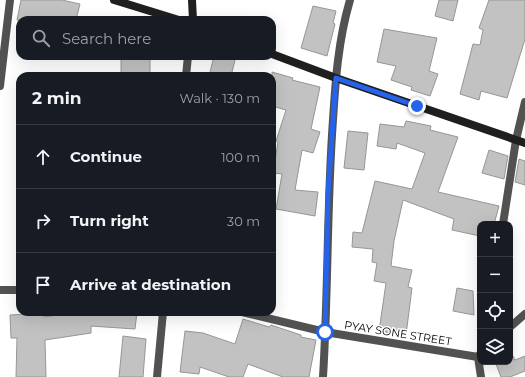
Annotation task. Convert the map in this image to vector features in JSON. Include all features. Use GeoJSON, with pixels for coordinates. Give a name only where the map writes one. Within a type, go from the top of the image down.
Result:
{"type":"FeatureCollection","features":[{"type":"Feature","properties":{"kind":"street"},"geometry":{"type":"LineString","coordinates":[[0,86],[10,0]]}},
{"type":"Feature","properties":{"kind":"street"},"geometry":{"type":"LineString","coordinates":[[114,0],[166,16]]}},
{"type":"Feature","properties":{"kind":"street"},"geometry":{"type":"LineString","coordinates":[[192,0],[193,16]]}},
{"type":"Feature","properties":{"kind":"street"},"geometry":{"type":"LineString","coordinates":[[323,377],[328,193],[336,78],[344,22],[350,0]]}},
{"type":"Feature","properties":{"kind":"street"},"geometry":{"type":"LineString","coordinates":[[276,56],[336,78],[525,143]]}},
{"type":"Feature","properties":{"kind":"street"},"geometry":{"type":"LineString","coordinates":[[186,72],[188,60]]}},
{"type":"Feature","properties":{"kind":"street"},"geometry":{"type":"LineString","coordinates":[[503,221],[516,140],[525,102]]}},
{"type":"Feature","properties":{"kind":"street"},"geometry":{"type":"LineString","coordinates":[[0,290],[16,290]]}},
{"type":"Feature","properties":{"kind":"street"},"geometry":{"type":"LineString","coordinates":[[513,324],[525,314]]}},
{"type":"Feature","properties":{"kind":"street"},"geometry":{"type":"LineString","coordinates":[[157,377],[163,316]]}},
{"type":"Feature","properties":{"kind":"street","name":"PYAY SONE STREET"},"geometry":{"type":"LineString","coordinates":[[259,316],[325,332],[477,355]]}},
{"type":"Feature","properties":{"kind":"street"},"geometry":{"type":"LineString","coordinates":[[480,365],[481,377]]}},
{"type":"Feature","properties":{"kind":"building"},"geometry":{"type":"Polygon","coordinates":[[[21,0],[62,0],[80,4],[77,16],[18,16],[21,0]]]}},
{"type":"Feature","properties":{"kind":"building"},"geometry":{"type":"Polygon","coordinates":[[[439,0],[458,0],[453,21],[435,16],[439,0]]]}},
{"type":"Feature","properties":{"kind":"building"},"geometry":{"type":"Polygon","coordinates":[[[489,0],[525,0],[525,39],[507,98],[481,91],[479,100],[460,94],[473,44],[480,45],[483,30],[479,28],[489,0]]]}},
{"type":"Feature","properties":{"kind":"building"},"geometry":{"type":"Polygon","coordinates":[[[313,6],[336,11],[333,23],[335,24],[327,56],[301,48],[313,6]]]}},
{"type":"Feature","properties":{"kind":"building"},"geometry":{"type":"Polygon","coordinates":[[[384,29],[437,38],[429,71],[438,74],[430,96],[411,90],[412,87],[391,80],[396,66],[377,62],[384,29]]]}},
{"type":"Feature","properties":{"kind":"building"},"geometry":{"type":"Polygon","coordinates":[[[121,60],[150,60],[150,72],[121,72],[121,60]]]}},
{"type":"Feature","properties":{"kind":"building"},"geometry":{"type":"Polygon","coordinates":[[[213,60],[235,60],[232,72],[210,72],[213,60]]]}},
{"type":"Feature","properties":{"kind":"building"},"geometry":{"type":"Polygon","coordinates":[[[276,73],[293,78],[292,80],[320,87],[311,129],[320,132],[313,153],[302,150],[295,190],[318,192],[315,216],[276,209],[282,174],[276,173],[276,154],[278,142],[276,141],[286,110],[276,107],[276,73]]]}},
{"type":"Feature","properties":{"kind":"building"},"geometry":{"type":"Polygon","coordinates":[[[406,121],[431,126],[430,130],[458,137],[438,192],[499,206],[495,221],[477,221],[477,235],[452,230],[454,219],[403,200],[394,241],[391,266],[412,270],[408,287],[412,288],[406,335],[379,331],[386,283],[374,281],[377,263],[372,262],[373,249],[352,247],[353,232],[362,233],[375,181],[412,189],[425,153],[397,143],[396,149],[377,146],[380,124],[404,127],[406,121]]]}},
{"type":"Feature","properties":{"kind":"building"},"geometry":{"type":"Polygon","coordinates":[[[348,131],[368,133],[364,170],[344,168],[348,131]]]}},
{"type":"Feature","properties":{"kind":"building"},"geometry":{"type":"Polygon","coordinates":[[[489,150],[508,156],[504,179],[482,173],[489,150]]]}},
{"type":"Feature","properties":{"kind":"building"},"geometry":{"type":"Polygon","coordinates":[[[519,159],[525,161],[525,185],[515,182],[519,159]]]}},
{"type":"Feature","properties":{"kind":"building"},"geometry":{"type":"Polygon","coordinates":[[[457,288],[473,291],[474,315],[453,311],[457,288]]]}},
{"type":"Feature","properties":{"kind":"building"},"geometry":{"type":"Polygon","coordinates":[[[10,315],[44,317],[137,316],[135,329],[91,326],[91,333],[45,340],[46,377],[16,377],[17,338],[11,338],[10,315]]]}},
{"type":"Feature","properties":{"kind":"building"},"geometry":{"type":"Polygon","coordinates":[[[243,319],[269,327],[271,325],[301,335],[301,337],[316,340],[309,377],[283,377],[248,364],[243,377],[229,377],[200,367],[199,374],[180,372],[185,331],[203,333],[235,344],[243,319]]]}},
{"type":"Feature","properties":{"kind":"building"},"geometry":{"type":"Polygon","coordinates":[[[123,336],[146,339],[143,377],[119,377],[123,336]]]}},
{"type":"Feature","properties":{"kind":"building"},"geometry":{"type":"Polygon","coordinates":[[[513,356],[515,360],[525,356],[525,371],[510,377],[501,377],[496,365],[513,365],[513,356]]]}},
{"type":"Feature","properties":{"kind":"route"},"geometry":{"type":"LineString","coordinates":[[325,332],[328,193],[336,78],[417,106]]}}]}
